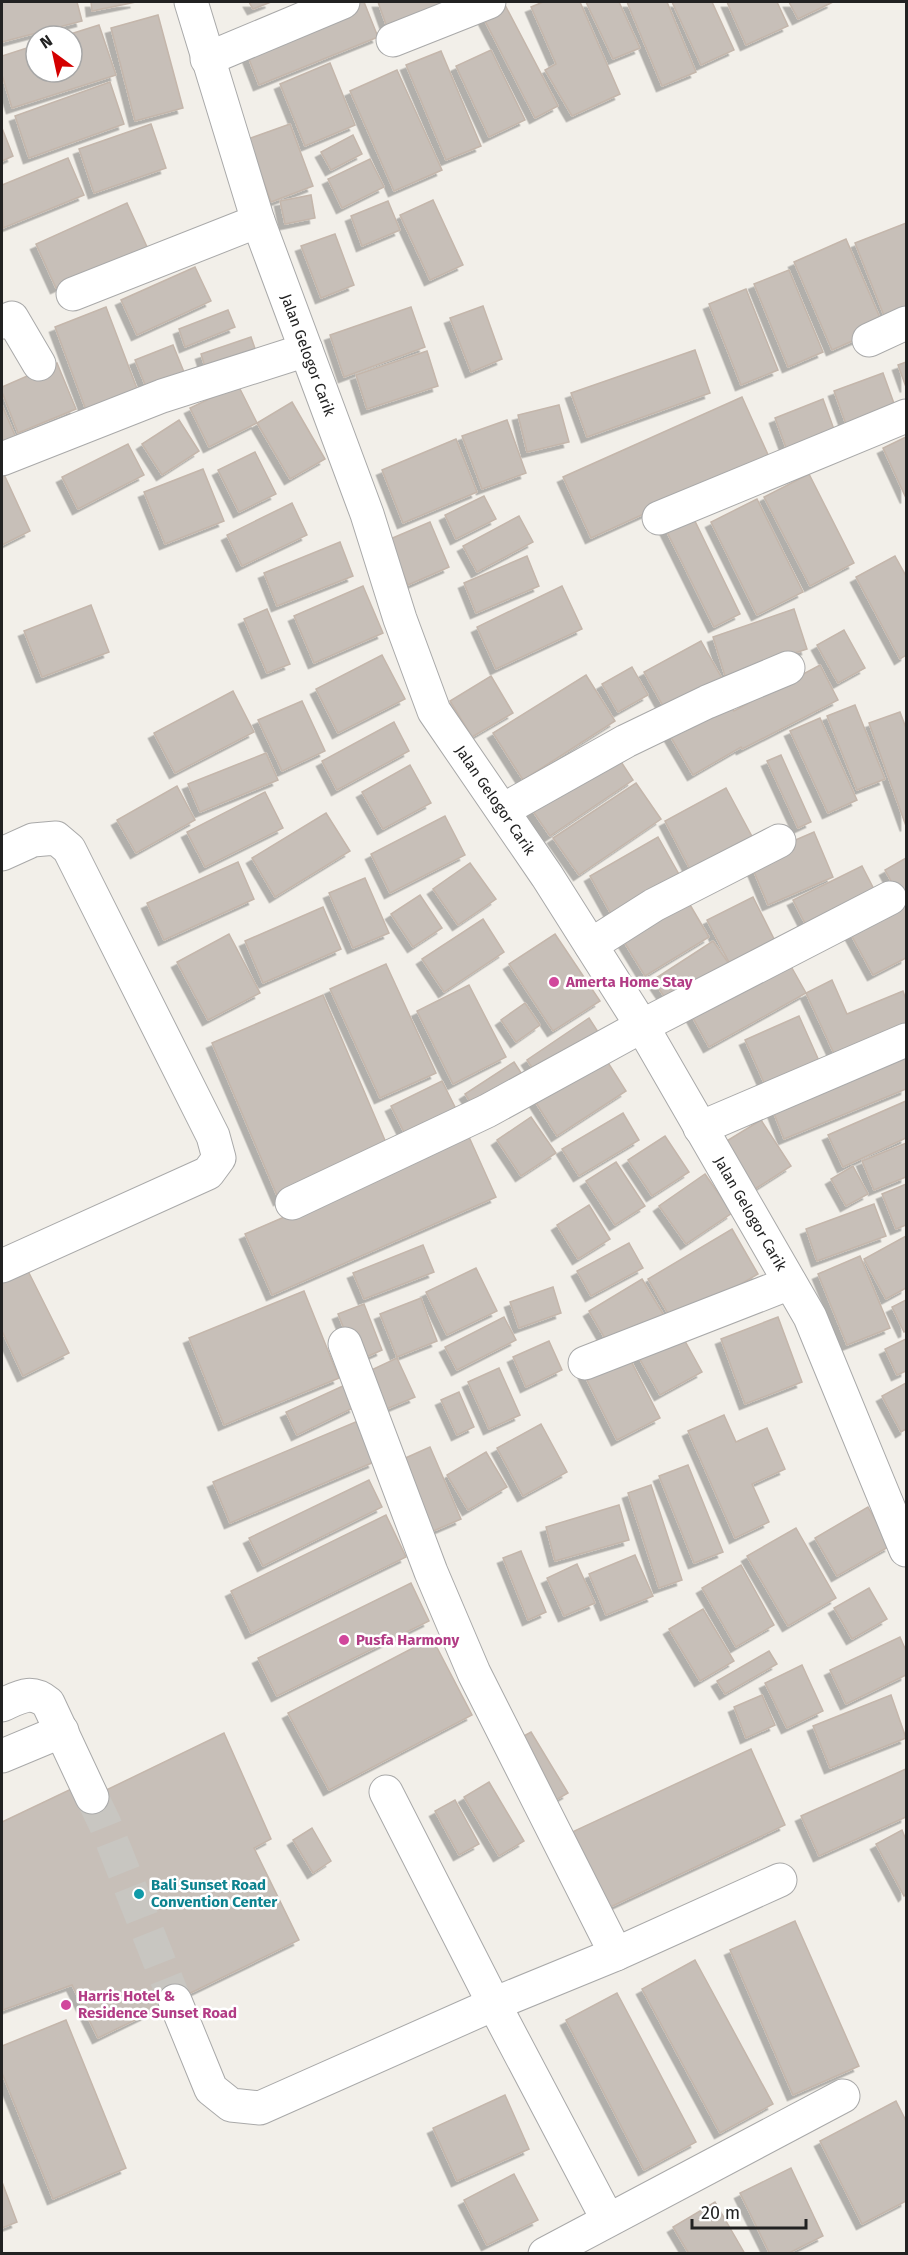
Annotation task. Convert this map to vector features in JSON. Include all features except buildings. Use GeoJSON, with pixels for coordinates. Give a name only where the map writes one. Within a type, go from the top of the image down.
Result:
{"type":"FeatureCollection","features":[{"type":"Feature","properties":{"kind":"street","name":"Jalan Gelogor Carik"},"geometry":{"type":"LineString","coordinates":[[191,2],[258,221],[367,514],[400,619],[434,711],[503,810],[642,1026],[810,1317],[906,1550]]}},
{"type":"Feature","properties":{"kind":"street"},"geometry":{"type":"LineString","coordinates":[[207,59],[343,2]]}},
{"type":"Feature","properties":{"kind":"street"},"geometry":{"type":"LineString","coordinates":[[393,40],[489,2]]}},
{"type":"Feature","properties":{"kind":"street"},"geometry":{"type":"LineString","coordinates":[[73,294],[258,221]]}},
{"type":"Feature","properties":{"kind":"street"},"geometry":{"type":"LineString","coordinates":[[2,322],[12,318],[39,364]]}},
{"type":"Feature","properties":{"kind":"street"},"geometry":{"type":"LineString","coordinates":[[869,340],[906,323]]}},
{"type":"Feature","properties":{"kind":"street"},"geometry":{"type":"LineString","coordinates":[[2,459],[162,396],[306,350]]}},
{"type":"Feature","properties":{"kind":"street"},"geometry":{"type":"LineString","coordinates":[[659,518],[906,416]]}},
{"type":"Feature","properties":{"kind":"street"},"geometry":{"type":"LineString","coordinates":[[503,810],[626,741],[707,702],[788,668]]}},
{"type":"Feature","properties":{"kind":"street"},"geometry":{"type":"LineString","coordinates":[[2,854],[33,840],[56,838],[69,849],[213,1136],[219,1158],[208,1173],[2,1266]]}},
{"type":"Feature","properties":{"kind":"street"},"geometry":{"type":"LineString","coordinates":[[591,945],[654,905],[779,841]]}},
{"type":"Feature","properties":{"kind":"street"},"geometry":{"type":"LineString","coordinates":[[292,1203],[487,1111],[642,1026],[890,898]]}},
{"type":"Feature","properties":{"kind":"street"},"geometry":{"type":"LineString","coordinates":[[700,1128],[906,1040]]}},
{"type":"Feature","properties":{"kind":"street"},"geometry":{"type":"LineString","coordinates":[[585,1363],[790,1283]]}},
{"type":"Feature","properties":{"kind":"street"},"geometry":{"type":"LineString","coordinates":[[345,1344],[431,1572],[474,1673],[616,1954]]}},
{"type":"Feature","properties":{"kind":"street"},"geometry":{"type":"LineString","coordinates":[[2,1705],[24,1695],[40,1697],[48,1703],[92,1797]]}},
{"type":"Feature","properties":{"kind":"street"},"geometry":{"type":"LineString","coordinates":[[2,1756],[62,1731]]}},
{"type":"Feature","properties":{"kind":"street"},"geometry":{"type":"LineString","coordinates":[[386,1792],[608,2220]]}},
{"type":"Feature","properties":{"kind":"street"},"geometry":{"type":"LineString","coordinates":[[175,2001],[211,2089],[231,2105],[260,2108],[494,2004],[616,1954],[780,1880]]}},
{"type":"Feature","properties":{"kind":"street"},"geometry":{"type":"LineString","coordinates":[[545,2253],[843,2096]]}},
{"type":"Feature","properties":{"kind":"tunnel"},"geometry":{"type":"LineString","coordinates":[[92,1797],[105,1824],[175,2001]]}},
{"type":"Feature","properties":{"kind":"place","name":"Amerta Home Stay"},"geometry":{"type":"Point","coordinates":[554,982]}},
{"type":"Feature","properties":{"kind":"place","name":"Pusfa Harmony"},"geometry":{"type":"Point","coordinates":[344,1640]}},
{"type":"Feature","properties":{"kind":"place","name":"Bali Sunset Road Convention Center"},"geometry":{"type":"Point","coordinates":[139,1894]}},
{"type":"Feature","properties":{"kind":"place","name":"Harris Hotel & Residence Sunset Road"},"geometry":{"type":"Point","coordinates":[66,2005]}}]}
